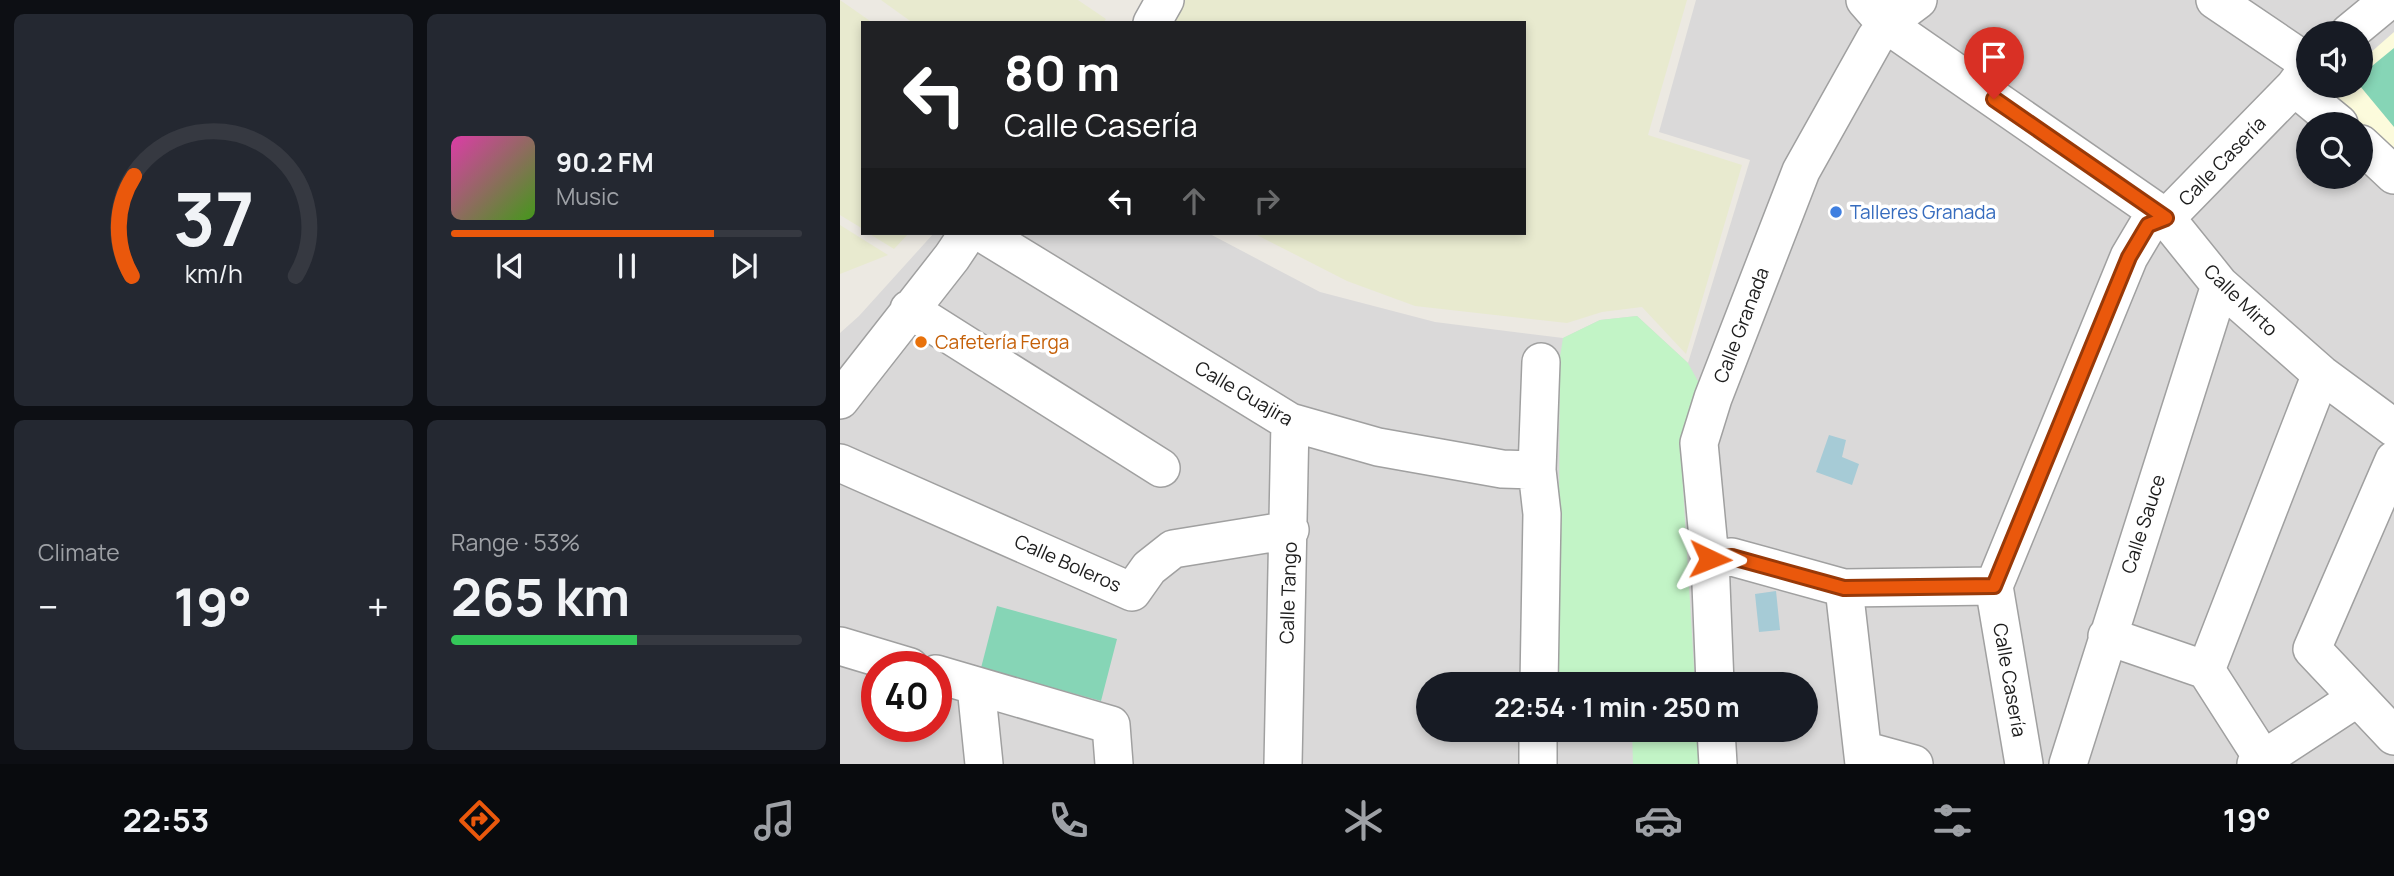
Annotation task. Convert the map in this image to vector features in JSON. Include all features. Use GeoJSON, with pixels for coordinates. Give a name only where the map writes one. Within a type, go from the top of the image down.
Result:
{"type":"FeatureCollection","features":[{"type":"Feature","properties":{"kind":"street"},"geometry":{"type":"LineString","coordinates":[[1153,21],[1165,0]]}},
{"type":"Feature","properties":{"kind":"street"},"geometry":{"type":"LineString","coordinates":[[1875,12],[1918,0]]}},
{"type":"Feature","properties":{"kind":"street"},"geometry":{"type":"LineString","coordinates":[[2215,0],[2296,67]]}},
{"type":"Feature","properties":{"kind":"street"},"geometry":{"type":"LineString","coordinates":[[2364,21],[2389,0]]}},
{"type":"Feature","properties":{"kind":"street","name":"Calle Mirto"},"geometry":{"type":"LineString","coordinates":[[1875,12],[2166,218],[2220,285],[2320,374],[2394,428]]}},
{"type":"Feature","properties":{"kind":"street","name":"Calle Granada"},"geometry":{"type":"LineString","coordinates":[[1714,672],[1710,559],[1699,443],[1713,398],[1801,171],[1875,12]]}},
{"type":"Feature","properties":{"kind":"street","name":"Calle Casería"},"geometry":{"type":"LineString","coordinates":[[2024,764],[1994,586],[2129,257],[2148,225],[2166,218],[2296,80]]}},
{"type":"Feature","properties":{"kind":"street"},"geometry":{"type":"LineString","coordinates":[[2373,155],[2394,175]]}},
{"type":"Feature","properties":{"kind":"street"},"geometry":{"type":"LineString","coordinates":[[840,359],[944,246],[962,235]]}},
{"type":"Feature","properties":{"kind":"street"},"geometry":{"type":"LineString","coordinates":[[840,400],[952,257],[964,235]]}},
{"type":"Feature","properties":{"kind":"street","name":"Calle Guajira"},"geometry":{"type":"LineString","coordinates":[[985,235],[1290,422],[1378,447],[1502,468],[1537,470]]}},
{"type":"Feature","properties":{"kind":"street","name":"Calle Sauce"},"geometry":{"type":"LineString","coordinates":[[2068,764],[2220,285]]}},
{"type":"Feature","properties":{"kind":"street"},"geometry":{"type":"LineString","coordinates":[[909,309],[1160,468]]}},
{"type":"Feature","properties":{"kind":"street"},"geometry":{"type":"LineString","coordinates":[[1539,672],[1542,514],[1537,470],[1541,362]]}},
{"type":"Feature","properties":{"kind":"street"},"geometry":{"type":"LineString","coordinates":[[2206,670],[2320,374]]}},
{"type":"Feature","properties":{"kind":"street","name":"Calle Tango"},"geometry":{"type":"LineString","coordinates":[[1283,764],[1290,530],[1290,422]]}},
{"type":"Feature","properties":{"kind":"street"},"geometry":{"type":"LineString","coordinates":[[2394,460],[2312,649],[2394,736]]}},
{"type":"Feature","properties":{"kind":"street","name":"Calle Boleros"},"geometry":{"type":"LineString","coordinates":[[840,463],[1132,592],[1149,568],[1173,549],[1290,530]]}},
{"type":"Feature","properties":{"kind":"street"},"geometry":{"type":"LineString","coordinates":[[1710,559],[1732,557],[1844,588],[1994,586]]}},
{"type":"Feature","properties":{"kind":"street"},"geometry":{"type":"LineString","coordinates":[[1844,588],[1864,757],[1914,764]]}},
{"type":"Feature","properties":{"kind":"street"},"geometry":{"type":"LineString","coordinates":[[2108,636],[2206,670],[2259,762],[2357,698]]}},
{"type":"Feature","properties":{"kind":"street"},"geometry":{"type":"LineString","coordinates":[[840,646],[861,652]]}},
{"type":"Feature","properties":{"kind":"street"},"geometry":{"type":"LineString","coordinates":[[952,679],[1111,725],[1114,764]]}},
{"type":"Feature","properties":{"kind":"street"},"geometry":{"type":"LineString","coordinates":[[976,686],[984,764]]}},
{"type":"Feature","properties":{"kind":"street"},"geometry":{"type":"LineString","coordinates":[[1538,742],[1538,764]]}},
{"type":"Feature","properties":{"kind":"street"},"geometry":{"type":"LineString","coordinates":[[1717,742],[1718,764]]}},
{"type":"Feature","properties":{"kind":"shaded area"},"geometry":{"type":"Polygon","coordinates":[[[840,0],[870,21],[861,21],[861,228],[840,215],[840,0]]]}},
{"type":"Feature","properties":{"kind":"shaded area"},"geometry":{"type":"Polygon","coordinates":[[[881,0],[1078,0],[1106,19],[1104,21],[910,21],[881,0]]]}},
{"type":"Feature","properties":{"kind":"shaded area"},"geometry":{"type":"Polygon","coordinates":[[[1184,0],[1687,0],[1648,135],[1742,165],[1686,354],[1642,307],[1602,312],[1567,323],[1415,306],[1347,281],[1257,235],[1526,235],[1526,21],[1172,21],[1184,0]]]}},
{"type":"Feature","properties":{"kind":"shaded area"},"geometry":{"type":"Polygon","coordinates":[[[1696,0],[2394,0],[2394,764],[840,764],[840,333],[859,316],[932,235],[1212,235],[1320,292],[1435,322],[1563,338],[1600,320],[1637,316],[1688,363],[1750,160],[1659,132],[1696,0]]]}},
{"type":"Feature","properties":{"kind":"shaded area"},"geometry":{"type":"Polygon","coordinates":[[[2394,32],[2394,156],[2373,137],[2373,112],[2346,112],[2337,104],[2336,98],[2373,98],[2373,50],[2394,32]]]}},
{"type":"Feature","properties":{"kind":"shaded area"},"geometry":{"type":"Polygon","coordinates":[[[840,225],[888,255],[840,274],[840,225]]]}},
{"type":"Feature","properties":{"kind":"shaded area"},"geometry":{"type":"Polygon","coordinates":[[[871,235],[907,235],[894,249],[871,235]]]}},
{"type":"Feature","properties":{"kind":"green space"},"geometry":{"type":"Polygon","coordinates":[[[2394,48],[2394,127],[2370,98],[2373,98],[2373,65],[2394,48]]]}},
{"type":"Feature","properties":{"kind":"green space"},"geometry":{"type":"Polygon","coordinates":[[[1637,316],[1688,363],[1700,385],[1681,455],[1694,672],[1558,672],[1560,357],[1563,338],[1600,320],[1637,316]]]}},
{"type":"Feature","properties":{"kind":"green space"},"geometry":{"type":"Polygon","coordinates":[[[997,606],[1117,639],[1101,701],[981,668],[997,606]]]}},
{"type":"Feature","properties":{"kind":"green space"},"geometry":{"type":"Polygon","coordinates":[[[1632,742],[1698,742],[1700,764],[1633,764],[1632,742]]]}},
{"type":"Feature","properties":{"kind":"water"},"geometry":{"type":"Polygon","coordinates":[[[1829,435],[1846,440],[1842,457],[1859,464],[1852,485],[1816,472],[1829,435]]]}},
{"type":"Feature","properties":{"kind":"water"},"geometry":{"type":"Polygon","coordinates":[[[1776,591],[1780,630],[1759,632],[1755,594],[1776,591]]]}},
{"type":"Feature","properties":{"kind":"place","name":"Talleres Granada"},"geometry":{"type":"Point","coordinates":[1836,212]}},
{"type":"Feature","properties":{"kind":"place","name":"Cafetería Ferga"},"geometry":{"type":"Point","coordinates":[921,342]}},
{"type":"Feature","properties":{"kind":"route"},"geometry":{"type":"LineString","coordinates":[[1710,559],[1732,557],[1844,588],[1994,586],[2129,257],[2148,225],[2166,218],[1994,99]]}}]}
